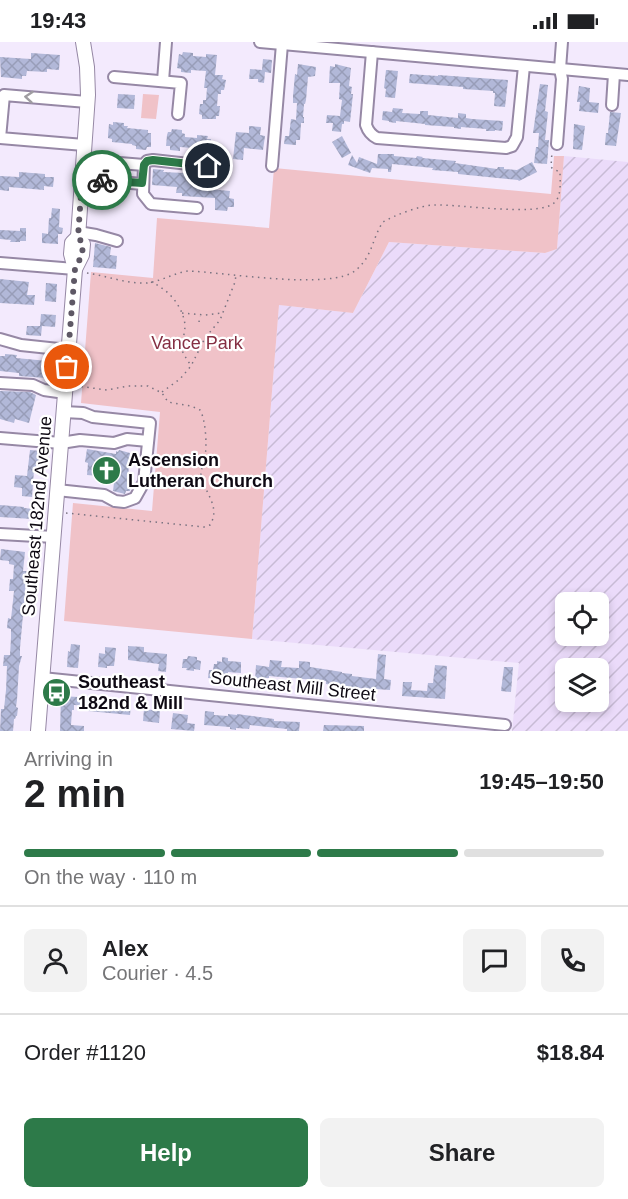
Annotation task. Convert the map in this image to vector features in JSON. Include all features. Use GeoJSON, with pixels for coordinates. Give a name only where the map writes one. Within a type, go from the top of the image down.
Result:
{"type":"FeatureCollection","features":[{"type":"Feature","properties":{"kind":"main road","name":"Southeast 182nd Avenue"},"geometry":{"type":"LineString","coordinates":[[38,731],[74,270],[82,255],[83,244],[78,235],[87,102],[87,67],[83,42]]}},
{"type":"Feature","properties":{"kind":"street"},"geometry":{"type":"LineString","coordinates":[[163,81],[166,42]]}},
{"type":"Feature","properties":{"kind":"street"},"geometry":{"type":"LineString","coordinates":[[260,42],[339,46],[372,52],[628,75]]}},
{"type":"Feature","properties":{"kind":"street"},"geometry":{"type":"LineString","coordinates":[[557,144],[562,79],[560,69],[562,42]]}},
{"type":"Feature","properties":{"kind":"street"},"geometry":{"type":"LineString","coordinates":[[272,166],[282,44]]}},
{"type":"Feature","properties":{"kind":"street"},"geometry":{"type":"LineString","coordinates":[[372,52],[366,125],[368,131],[377,138],[506,148],[512,146],[517,137],[524,66]]}},
{"type":"Feature","properties":{"kind":"street"},"geometry":{"type":"LineString","coordinates":[[612,105],[614,74]]}},
{"type":"Feature","properties":{"kind":"street"},"geometry":{"type":"LineString","coordinates":[[114,77],[181,82],[178,114]]}},
{"type":"Feature","properties":{"kind":"street"},"geometry":{"type":"LineString","coordinates":[[84,145],[0,138],[1,115],[4,95],[87,102]]}},
{"type":"Feature","properties":{"kind":"street"},"geometry":{"type":"LineString","coordinates":[[83,160],[144,165]]}},
{"type":"Feature","properties":{"kind":"street"},"geometry":{"type":"LineString","coordinates":[[197,208],[150,204],[143,194],[144,165],[147,161],[153,160],[225,168]]}},
{"type":"Feature","properties":{"kind":"street"},"geometry":{"type":"LineString","coordinates":[[82,179],[142,183]]}},
{"type":"Feature","properties":{"kind":"street"},"geometry":{"type":"LineString","coordinates":[[78,235],[96,235],[117,241]]}},
{"type":"Feature","properties":{"kind":"street"},"geometry":{"type":"LineString","coordinates":[[0,262],[74,270]]}},
{"type":"Feature","properties":{"kind":"street"},"geometry":{"type":"LineString","coordinates":[[0,339],[21,345],[68,350]]}},
{"type":"Feature","properties":{"kind":"street"},"geometry":{"type":"LineString","coordinates":[[0,383],[33,385],[44,390],[65,389]]}},
{"type":"Feature","properties":{"kind":"street"},"geometry":{"type":"LineString","coordinates":[[57,490],[104,495],[115,501],[124,502],[135,498],[144,482],[150,423],[64,412]]}},
{"type":"Feature","properties":{"kind":"street"},"geometry":{"type":"LineString","coordinates":[[0,438],[61,443],[80,440],[114,443],[127,440],[148,441]]}},
{"type":"Feature","properties":{"kind":"street"},"geometry":{"type":"LineString","coordinates":[[0,534],[54,537]]}},
{"type":"Feature","properties":{"kind":"street","name":"Southeast Mill Street"},"geometry":{"type":"LineString","coordinates":[[42,678],[505,724]]}},
{"type":"Feature","properties":{"kind":"path"},"geometry":{"type":"LineString","coordinates":[[74,270],[131,282],[150,282],[186,271],[305,280],[344,277],[355,271],[368,257],[383,222],[397,216],[434,205],[531,210],[550,206],[557,200],[559,193],[560,172],[553,169],[551,165],[552,147],[557,144]]}},
{"type":"Feature","properties":{"kind":"path"},"geometry":{"type":"LineString","coordinates":[[162,393],[178,382],[191,366],[205,338],[218,323],[236,275]]}},
{"type":"Feature","properties":{"kind":"path"},"geometry":{"type":"LineString","coordinates":[[150,282],[169,293],[181,313],[185,326],[182,347],[191,366]]}},
{"type":"Feature","properties":{"kind":"path"},"geometry":{"type":"LineString","coordinates":[[181,313],[200,315],[223,313]]}},
{"type":"Feature","properties":{"kind":"path"},"geometry":{"type":"LineString","coordinates":[[199,322],[200,315]]}},
{"type":"Feature","properties":{"kind":"path"},"geometry":{"type":"LineString","coordinates":[[56,512],[201,527],[210,525],[213,521],[211,497],[201,474],[206,455],[203,415],[200,410],[168,402],[162,393],[145,386],[107,390],[65,389]]}},
{"type":"Feature","properties":{"kind":"shaded area"},"geometry":{"type":"Polygon","coordinates":[[[564,156],[628,162],[628,731],[512,731],[519,663],[252,639],[279,305],[353,313],[389,242],[545,253],[557,249],[564,156]]]}},
{"type":"Feature","properties":{"kind":"green space"},"geometry":{"type":"Polygon","coordinates":[[[143,94],[159,95],[156,119],[141,118],[143,94]]]}},
{"type":"Feature","properties":{"kind":"green space","name":"Vance Park"},"geometry":{"type":"Polygon","coordinates":[[[554,156],[564,156],[557,249],[545,253],[389,242],[353,313],[279,305],[252,639],[64,621],[73,503],[152,511],[160,412],[81,403],[91,272],[153,278],[157,218],[269,228],[274,168],[551,194],[554,156]]]}},
{"type":"Feature","properties":{"kind":"building"},"geometry":{"type":"Polygon","coordinates":[[[183,52],[193,53],[193,56],[217,55],[215,75],[223,75],[222,79],[226,80],[224,90],[218,94],[217,106],[220,106],[219,116],[216,116],[216,119],[202,119],[202,115],[199,114],[200,104],[206,100],[207,88],[204,88],[206,71],[181,72],[181,69],[177,68],[179,54],[182,55],[183,52]]]}},
{"type":"Feature","properties":{"kind":"building"},"geometry":{"type":"Polygon","coordinates":[[[31,53],[60,55],[59,70],[27,71],[26,76],[22,76],[22,79],[1,77],[0,57],[31,59],[31,53]]]}},
{"type":"Feature","properties":{"kind":"building"},"geometry":{"type":"Polygon","coordinates":[[[263,59],[272,60],[271,73],[265,72],[264,83],[258,82],[258,79],[249,79],[250,69],[262,70],[263,59]]]}},
{"type":"Feature","properties":{"kind":"building"},"geometry":{"type":"Polygon","coordinates":[[[298,64],[316,67],[315,76],[308,77],[304,123],[301,123],[300,140],[296,140],[296,145],[284,144],[285,136],[289,136],[291,119],[296,120],[297,103],[293,103],[293,96],[298,64]]]}},
{"type":"Feature","properties":{"kind":"building"},"geometry":{"type":"Polygon","coordinates":[[[335,64],[351,68],[349,86],[352,87],[351,94],[353,94],[350,122],[344,121],[341,132],[332,131],[333,123],[326,123],[327,115],[340,116],[342,100],[339,99],[340,83],[329,83],[330,66],[335,67],[335,64]]]}},
{"type":"Feature","properties":{"kind":"building"},"geometry":{"type":"Polygon","coordinates":[[[386,70],[398,71],[395,98],[385,97],[386,70]]]}},
{"type":"Feature","properties":{"kind":"building"},"geometry":{"type":"Polygon","coordinates":[[[410,74],[508,80],[505,107],[494,106],[495,93],[493,91],[409,83],[410,74]]]}},
{"type":"Feature","properties":{"kind":"building"},"geometry":{"type":"Polygon","coordinates":[[[540,84],[548,85],[545,111],[548,112],[545,140],[549,140],[547,164],[534,163],[539,133],[533,133],[540,84]]]}},
{"type":"Feature","properties":{"kind":"building"},"geometry":{"type":"Polygon","coordinates":[[[579,86],[590,88],[589,102],[599,103],[598,113],[579,111],[580,102],[577,102],[579,86]]]}},
{"type":"Feature","properties":{"kind":"building"},"geometry":{"type":"Polygon","coordinates":[[[118,94],[135,95],[134,109],[117,108],[118,94]]]}},
{"type":"Feature","properties":{"kind":"building"},"geometry":{"type":"Polygon","coordinates":[[[393,108],[403,109],[402,113],[420,114],[420,111],[428,111],[428,115],[458,118],[458,113],[466,114],[466,118],[503,121],[502,131],[382,120],[383,111],[392,112],[393,108]]]}},
{"type":"Feature","properties":{"kind":"building"},"geometry":{"type":"Polygon","coordinates":[[[610,112],[621,113],[616,146],[605,145],[610,112]]]}},
{"type":"Feature","properties":{"kind":"building"},"geometry":{"type":"Polygon","coordinates":[[[113,122],[124,123],[124,126],[128,126],[127,128],[148,130],[148,133],[151,133],[151,147],[147,147],[146,150],[136,149],[136,146],[132,144],[112,142],[108,135],[109,124],[113,125],[113,122]]]}},
{"type":"Feature","properties":{"kind":"building"},"geometry":{"type":"Polygon","coordinates":[[[574,124],[585,126],[582,150],[573,149],[574,124]]]}},
{"type":"Feature","properties":{"kind":"building"},"geometry":{"type":"Polygon","coordinates":[[[249,126],[261,127],[260,135],[265,136],[263,150],[244,148],[243,160],[233,159],[236,132],[249,133],[249,126]]]}},
{"type":"Feature","properties":{"kind":"building"},"geometry":{"type":"Polygon","coordinates":[[[172,129],[182,130],[185,137],[208,136],[207,139],[211,139],[210,153],[206,153],[206,156],[195,155],[196,152],[192,151],[192,148],[180,147],[180,151],[170,150],[170,146],[166,146],[167,135],[172,129]]]}},
{"type":"Feature","properties":{"kind":"building"},"geometry":{"type":"Polygon","coordinates":[[[342,136],[351,153],[342,158],[332,142],[342,136]]]}},
{"type":"Feature","properties":{"kind":"building"},"geometry":{"type":"Polygon","coordinates":[[[378,154],[416,158],[417,156],[497,169],[504,167],[504,169],[517,170],[532,162],[537,172],[519,181],[392,164],[391,172],[388,172],[388,169],[372,168],[370,173],[348,165],[352,155],[357,163],[359,157],[377,164],[378,154]]]}},
{"type":"Feature","properties":{"kind":"building"},"geometry":{"type":"Polygon","coordinates":[[[153,169],[164,170],[163,172],[184,173],[184,171],[209,174],[208,189],[230,191],[229,198],[234,199],[234,207],[228,207],[227,211],[215,210],[215,198],[182,196],[182,193],[176,193],[177,187],[152,185],[153,169]]]}},
{"type":"Feature","properties":{"kind":"building"},"geometry":{"type":"Polygon","coordinates":[[[19,172],[54,177],[53,187],[44,186],[44,190],[9,187],[9,191],[0,190],[0,176],[19,177],[19,172]]]}},
{"type":"Feature","properties":{"kind":"building"},"geometry":{"type":"Polygon","coordinates":[[[52,208],[60,209],[59,227],[63,228],[62,234],[58,234],[58,244],[42,243],[42,233],[48,234],[52,208]]]}},
{"type":"Feature","properties":{"kind":"building"},"geometry":{"type":"Polygon","coordinates":[[[20,228],[26,228],[26,241],[10,242],[11,240],[0,239],[0,230],[20,231],[20,228]]]}},
{"type":"Feature","properties":{"kind":"building"},"geometry":{"type":"Polygon","coordinates":[[[95,243],[111,247],[110,255],[117,256],[116,269],[93,267],[95,243]]]}},
{"type":"Feature","properties":{"kind":"building"},"geometry":{"type":"Polygon","coordinates":[[[0,279],[29,282],[27,295],[35,295],[34,305],[0,303],[0,279]]]}},
{"type":"Feature","properties":{"kind":"building"},"geometry":{"type":"Polygon","coordinates":[[[46,283],[57,284],[56,302],[45,301],[46,283]]]}},
{"type":"Feature","properties":{"kind":"building"},"geometry":{"type":"Polygon","coordinates":[[[41,314],[56,315],[55,327],[42,326],[41,336],[26,335],[27,326],[40,326],[41,314]]]}},
{"type":"Feature","properties":{"kind":"building"},"geometry":{"type":"Polygon","coordinates":[[[5,354],[17,355],[16,358],[48,361],[46,378],[19,376],[19,373],[0,371],[0,356],[5,356],[5,354]]]}},
{"type":"Feature","properties":{"kind":"building"},"geometry":{"type":"Polygon","coordinates":[[[0,391],[30,392],[36,395],[29,423],[15,419],[14,423],[0,419],[0,391]]]}},
{"type":"Feature","properties":{"kind":"building","name":"Ascension Lutheran Church"},"geometry":{"type":"Polygon","coordinates":[[[87,449],[116,454],[119,450],[130,453],[128,477],[134,477],[130,491],[126,491],[125,494],[113,491],[115,474],[99,472],[99,476],[87,475],[88,463],[85,462],[87,449]]]}},
{"type":"Feature","properties":{"kind":"building"},"geometry":{"type":"Polygon","coordinates":[[[30,450],[42,451],[44,455],[43,471],[34,470],[32,497],[22,496],[22,488],[14,487],[15,475],[27,476],[30,450]]]}},
{"type":"Feature","properties":{"kind":"building"},"geometry":{"type":"Polygon","coordinates":[[[0,505],[33,509],[32,519],[0,517],[0,505]]]}},
{"type":"Feature","properties":{"kind":"building"},"geometry":{"type":"Polygon","coordinates":[[[1,549],[25,552],[23,571],[27,571],[20,648],[20,656],[22,656],[19,666],[16,707],[18,708],[13,731],[0,731],[1,709],[4,709],[6,690],[7,666],[3,666],[4,655],[10,655],[11,629],[7,628],[8,618],[11,619],[14,591],[9,591],[14,565],[9,564],[9,561],[0,560],[1,549]]]}},
{"type":"Feature","properties":{"kind":"building"},"geometry":{"type":"Polygon","coordinates":[[[71,644],[80,645],[78,668],[67,667],[71,644]]]}},
{"type":"Feature","properties":{"kind":"building"},"geometry":{"type":"Polygon","coordinates":[[[128,646],[144,647],[144,652],[167,654],[166,672],[158,671],[159,664],[128,660],[128,646]]]}},
{"type":"Feature","properties":{"kind":"building"},"geometry":{"type":"Polygon","coordinates":[[[105,647],[116,648],[114,666],[98,667],[99,653],[105,654],[105,647]]]}},
{"type":"Feature","properties":{"kind":"building"},"geometry":{"type":"Polygon","coordinates":[[[378,654],[386,655],[384,679],[391,680],[390,690],[344,687],[326,684],[326,681],[269,676],[266,682],[255,681],[256,665],[269,667],[270,660],[282,661],[281,667],[299,668],[299,661],[310,662],[310,667],[376,679],[378,654]]]}},
{"type":"Feature","properties":{"kind":"building"},"geometry":{"type":"Polygon","coordinates":[[[188,656],[197,657],[197,660],[201,661],[200,670],[182,668],[183,659],[187,659],[188,656]]]}},
{"type":"Feature","properties":{"kind":"building"},"geometry":{"type":"Polygon","coordinates":[[[222,657],[228,658],[228,661],[241,662],[241,673],[228,672],[228,677],[208,678],[209,670],[213,670],[217,661],[222,662],[222,657]]]}},
{"type":"Feature","properties":{"kind":"building"},"geometry":{"type":"Polygon","coordinates":[[[435,665],[447,666],[445,699],[402,696],[403,682],[412,682],[411,690],[427,691],[428,683],[433,683],[435,665]]]}},
{"type":"Feature","properties":{"kind":"building"},"geometry":{"type":"Polygon","coordinates":[[[504,667],[513,667],[511,692],[501,691],[504,667]]]}},
{"type":"Feature","properties":{"kind":"building"},"geometry":{"type":"Polygon","coordinates":[[[61,696],[131,705],[130,715],[88,711],[88,706],[74,705],[71,725],[84,726],[84,731],[60,731],[61,696]]]}},
{"type":"Feature","properties":{"kind":"building"},"geometry":{"type":"Polygon","coordinates":[[[144,709],[160,711],[159,723],[143,721],[144,709]]]}},
{"type":"Feature","properties":{"kind":"building"},"geometry":{"type":"Polygon","coordinates":[[[205,711],[214,712],[214,715],[237,714],[274,719],[274,721],[300,722],[299,731],[250,725],[249,729],[236,728],[236,730],[230,727],[204,725],[205,711]]]}},
{"type":"Feature","properties":{"kind":"building"},"geometry":{"type":"Polygon","coordinates":[[[173,713],[188,715],[187,723],[195,724],[194,731],[171,729],[173,713]]]}},
{"type":"Feature","properties":{"kind":"building"},"geometry":{"type":"Polygon","coordinates":[[[324,725],[364,726],[364,731],[323,731],[324,725]]]}},
{"type":"Feature","properties":{"kind":"way so far"},"geometry":{"type":"LineString","coordinates":[[67,367],[75,269],[82,255],[83,244],[78,237],[82,179],[102,180]]}},
{"type":"Feature","properties":{"kind":"place","name":"Ascension Lutheran Church"},"geometry":{"type":"Point","coordinates":[107,470]}},
{"type":"Feature","properties":{"kind":"place","name":"Southeast 182nd & Mill"},"geometry":{"type":"Point","coordinates":[57,692]}},
{"type":"Feature","properties":{"kind":"route"},"geometry":{"type":"LineString","coordinates":[[102,180],[142,183],[144,165],[147,161],[153,160],[208,166]]}}]}
